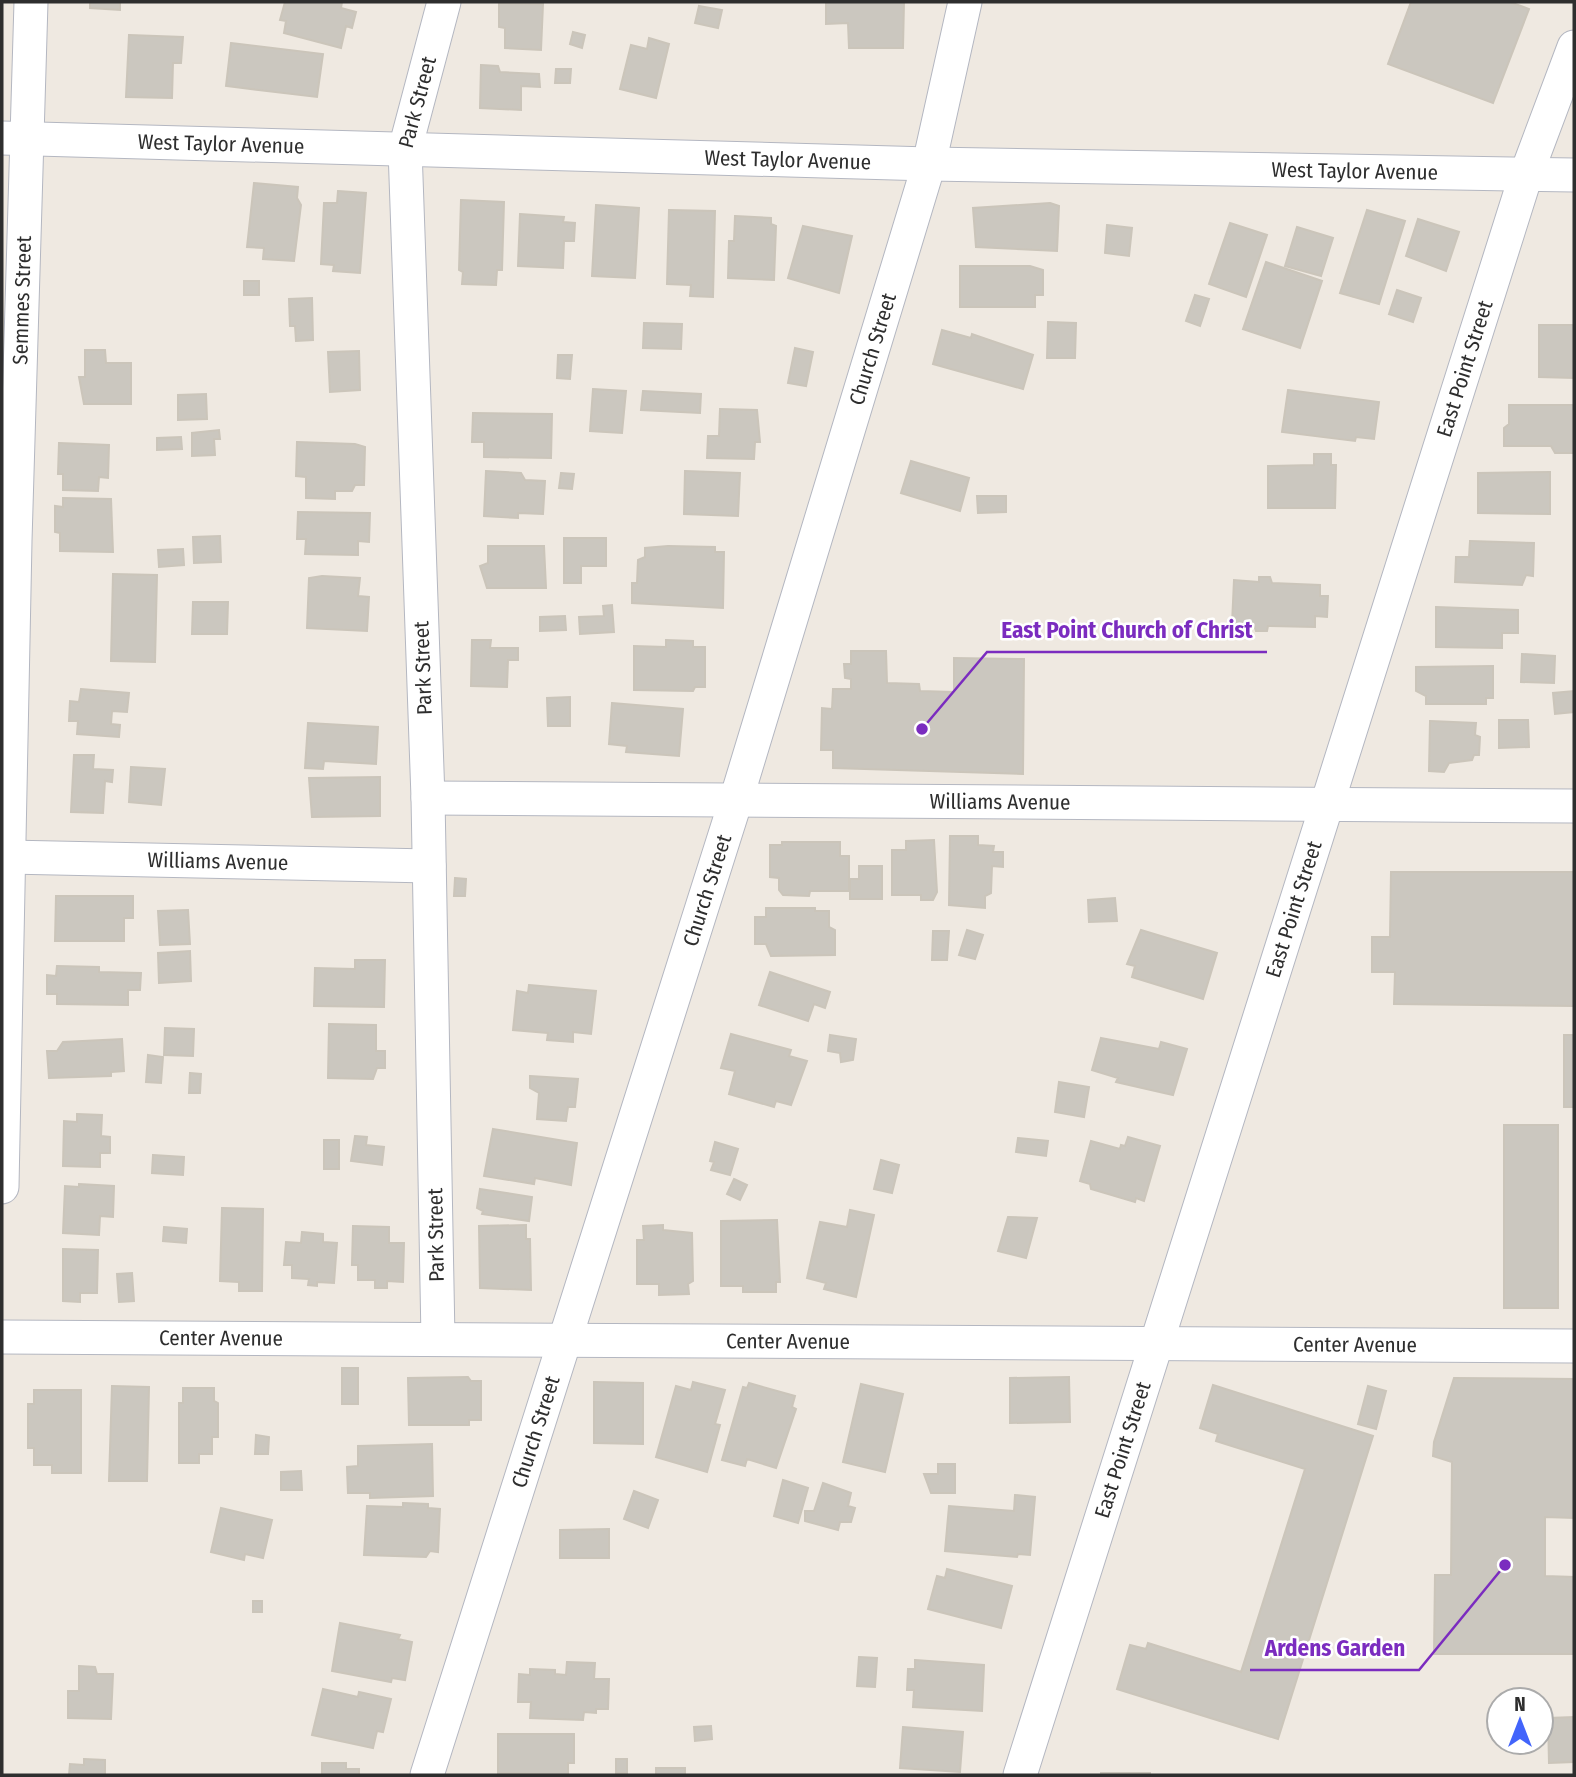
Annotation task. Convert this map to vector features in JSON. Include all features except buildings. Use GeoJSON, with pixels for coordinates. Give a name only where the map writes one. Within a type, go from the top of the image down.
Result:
{"type":"FeatureCollection","features":[{"type":"Feature","properties":{"kind":"street","name":"Semmes Street"},"geometry":{"type":"LineString","coordinates":[[2,1187],[15,138],[31,2]]}},
{"type":"Feature","properties":{"kind":"street","name":"Park Street"},"geometry":{"type":"LineString","coordinates":[[438,1339],[428,798],[405,149],[444,2]]}},
{"type":"Feature","properties":{"kind":"street","name":"Church Street"},"geometry":{"type":"LineString","coordinates":[[427,1775],[736,800],[929,164],[965,2]]}},
{"type":"Feature","properties":{"kind":"street","name":"East Point Street"},"geometry":{"type":"LineString","coordinates":[[1020,1775],[1526,174],[1574,47]]}},
{"type":"Feature","properties":{"kind":"street","name":"West Taylor Avenue"},"geometry":{"type":"LineString","coordinates":[[15,138],[929,164],[1574,175]]}},
{"type":"Feature","properties":{"kind":"street","name":"Williams Avenue"},"geometry":{"type":"LineString","coordinates":[[428,798],[1574,806]]}},
{"type":"Feature","properties":{"kind":"street","name":"Williams Avenue"},"geometry":{"type":"LineString","coordinates":[[8,857],[429,866]]}},
{"type":"Feature","properties":{"kind":"street","name":"Center Avenue"},"geometry":{"type":"LineString","coordinates":[[2,1337],[1574,1346]]}},
{"type":"Feature","properties":{"kind":"place","name":"East Point Church of Christ"},"geometry":{"type":"Point","coordinates":[922,729]}},
{"type":"Feature","properties":{"kind":"place","name":"Ardens Garden"},"geometry":{"type":"Point","coordinates":[1505,1565]}}]}
